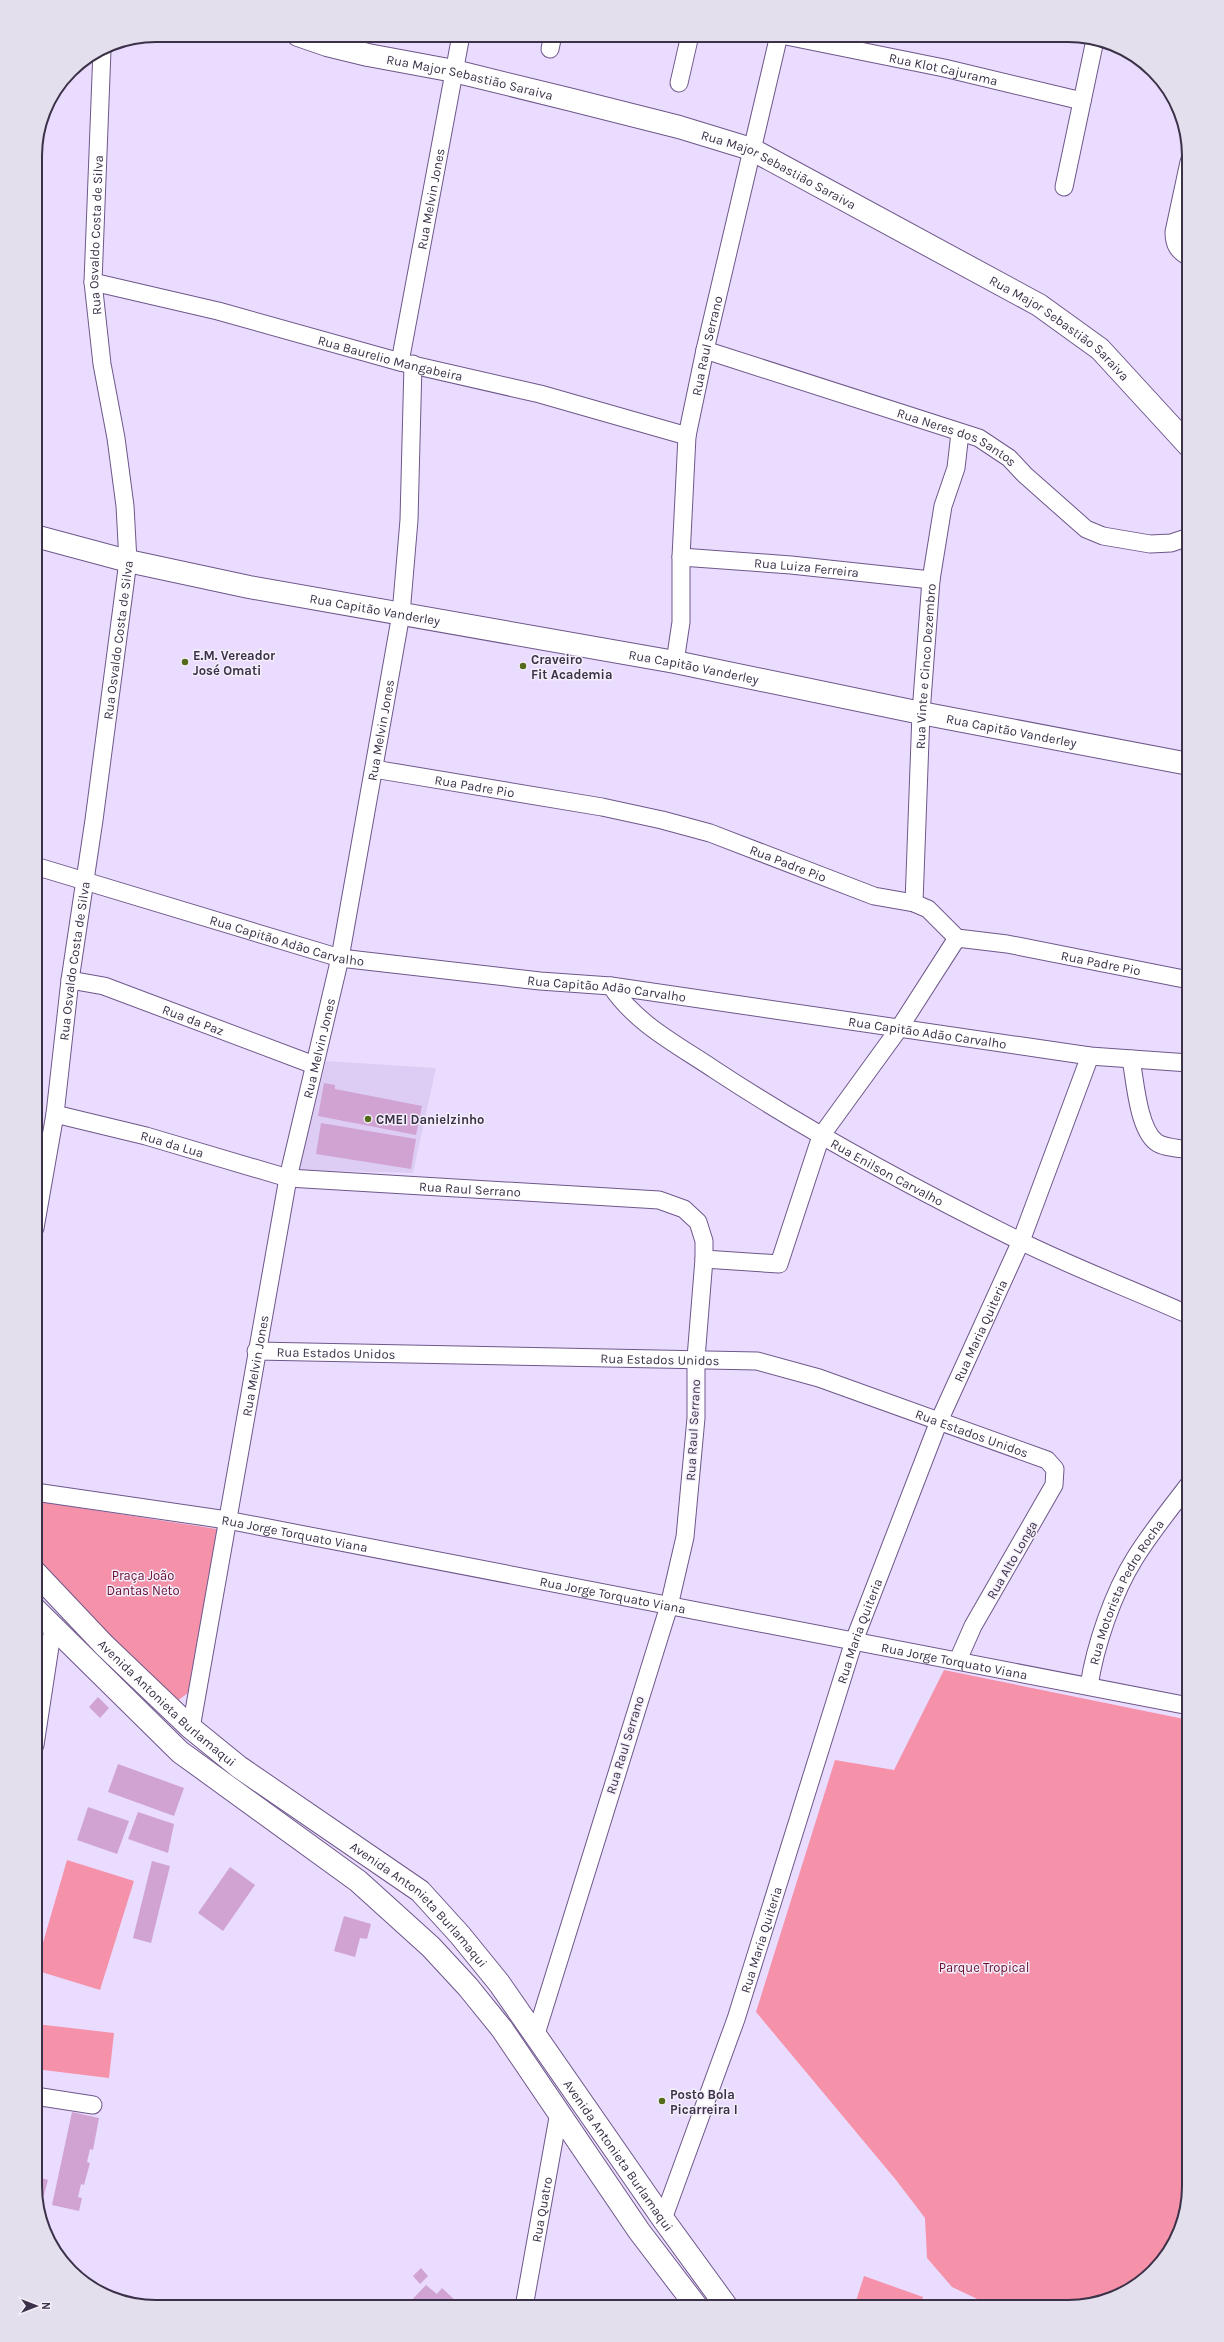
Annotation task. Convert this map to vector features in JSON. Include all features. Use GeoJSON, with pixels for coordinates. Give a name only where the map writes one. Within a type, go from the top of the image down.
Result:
{"type":"FeatureCollection","features":[{"type":"Feature","properties":{"kind":"street","name":"Rua Major Sebastião Saraiva"},"geometry":{"type":"LineString","coordinates":[[318,42],[368,55],[454,71],[679,128],[751,149],[1039,305],[1100,349],[1182,438]]}},
{"type":"Feature","properties":{"kind":"street","name":"Rua Melvin Jones"},"geometry":{"type":"LineString","coordinates":[[191,1728],[256,1351],[288,1178],[340,958],[401,614],[409,520],[407,363],[460,42]]}},
{"type":"Feature","properties":{"kind":"street"},"geometry":{"type":"LineString","coordinates":[[679,83],[688,42]]}},
{"type":"Feature","properties":{"kind":"street","name":"Rua Raul Serrano"},"geometry":{"type":"LineString","coordinates":[[675,662],[681,622],[681,557],[687,436],[704,350],[751,149],[778,42]]}},
{"type":"Feature","properties":{"kind":"street","name":"Rua Klot Cajurama"},"geometry":{"type":"LineString","coordinates":[[815,42],[944,68],[1082,101]]}},
{"type":"Feature","properties":{"kind":"street"},"geometry":{"type":"LineString","coordinates":[[1064,188],[1094,45]]}},
{"type":"Feature","properties":{"kind":"street","name":"Rua Osvaldo Costa de Silva"},"geometry":{"type":"LineString","coordinates":[[42,1188],[55,1114],[70,980],[85,883],[128,561],[125,506],[116,438],[102,364],[93,282],[102,56]]}},
{"type":"Feature","properties":{"kind":"street"},"geometry":{"type":"LineString","coordinates":[[1182,195],[1174,232],[1174,244],[1182,252]]}},
{"type":"Feature","properties":{"kind":"street","name":"Rua Baurelio Mangabeira"},"geometry":{"type":"LineString","coordinates":[[93,282],[218,311],[407,363],[540,394],[687,436]]}},
{"type":"Feature","properties":{"kind":"street","name":"Rua Neres dos Santos"},"geometry":{"type":"LineString","coordinates":[[704,350],[979,438],[1009,458],[1024,475],[1086,529],[1103,536],[1150,544],[1171,544],[1182,540]]}},
{"type":"Feature","properties":{"kind":"street","name":"Rua Vinte e Cinco Dezembro"},"geometry":{"type":"LineString","coordinates":[[914,903],[921,713],[931,580],[943,506],[956,468],[960,433]]}},
{"type":"Feature","properties":{"kind":"street","name":"Rua Capitão Vanderley"},"geometry":{"type":"LineString","coordinates":[[42,538],[128,561],[249,587],[675,662],[921,713],[1182,763]]}},
{"type":"Feature","properties":{"kind":"street","name":"Rua Luiza Ferreira"},"geometry":{"type":"LineString","coordinates":[[681,557],[791,565],[931,580]]}},
{"type":"Feature","properties":{"kind":"street","name":"Rua Padre Pio"},"geometry":{"type":"LineString","coordinates":[[374,769],[602,807],[662,820],[710,834],[874,896],[914,903],[928,909],[957,938],[1007,944],[1182,979]]}},
{"type":"Feature","properties":{"kind":"street","name":"Rua Capitão Adão Carvalho"},"geometry":{"type":"LineString","coordinates":[[42,868],[85,883],[340,958],[540,981],[611,986],[794,1012],[898,1030],[1090,1056],[1182,1063]]}},
{"type":"Feature","properties":{"kind":"street"},"geometry":{"type":"LineString","coordinates":[[704,1259],[779,1264],[821,1136],[898,1030],[957,938]]}},
{"type":"Feature","properties":{"kind":"street","name":"Rua da Paz"},"geometry":{"type":"LineString","coordinates":[[70,980],[104,986],[314,1065]]}},
{"type":"Feature","properties":{"kind":"street","name":"Rua Enilson Carvalho"},"geometry":{"type":"LineString","coordinates":[[611,986],[631,1012],[766,1103],[821,1136],[1021,1241],[1182,1312]]}},
{"type":"Feature","properties":{"kind":"street","name":"Rua Maria Quiteria"},"geometry":{"type":"LineString","coordinates":[[663,2219],[736,2019],[854,1642],[939,1421],[1021,1241],[1090,1056]]}},
{"type":"Feature","properties":{"kind":"street"},"geometry":{"type":"LineString","coordinates":[[1131,1059],[1139,1108],[1147,1131],[1156,1142],[1182,1148]]}},
{"type":"Feature","properties":{"kind":"street","name":"Rua da Lua"},"geometry":{"type":"LineString","coordinates":[[55,1114],[146,1136],[288,1178]]}},
{"type":"Feature","properties":{"kind":"street","name":"Rua Raul Serrano"},"geometry":{"type":"LineString","coordinates":[[288,1178],[659,1200],[684,1209],[698,1222],[704,1241],[704,1259],[696,1358],[696,1418],[685,1536],[669,1606],[536,2034]]}},
{"type":"Feature","properties":{"kind":"street","name":"Rua Estados Unidos"},"geometry":{"type":"LineString","coordinates":[[256,1351],[696,1358],[757,1361],[819,1378],[1047,1460]]}},
{"type":"Feature","properties":{"kind":"street","name":"Rua Alto Longa"},"geometry":{"type":"LineString","coordinates":[[958,1660],[973,1626],[1054,1485],[1055,1469],[1047,1460]]}},
{"type":"Feature","properties":{"kind":"street","name":"Rua Jorge Torquato Viana"},"geometry":{"type":"LineString","coordinates":[[42,1493],[227,1520],[854,1642],[958,1660],[1182,1705]]}},
{"type":"Feature","properties":{"kind":"street","name":"Rua Motorista Pedro Rocha"},"geometry":{"type":"LineString","coordinates":[[1089,1686],[1092,1665],[1114,1601],[1134,1559],[1182,1494]]}},
{"type":"Feature","properties":{"kind":"street","name":"Avenida Antonieta Burlamaqui"},"geometry":{"type":"LineString","coordinates":[[42,1579],[104,1645],[191,1728],[238,1767],[420,1891],[470,1947],[536,2034],[641,2188],[722,2300]]}},
{"type":"Feature","properties":{"kind":"street","name":"Avenida Antonieta Burlamaqui"},"geometry":{"type":"LineString","coordinates":[[42,1615],[180,1752],[358,1881],[404,1921],[468,1987],[502,2029],[644,2238],[692,2300]]}},
{"type":"Feature","properties":{"kind":"street"},"geometry":{"type":"LineString","coordinates":[[42,1699],[53,1626]]}},
{"type":"Feature","properties":{"kind":"street"},"geometry":{"type":"LineString","coordinates":[[293,1834],[306,1813]]}},
{"type":"Feature","properties":{"kind":"street"},"geometry":{"type":"LineString","coordinates":[[333,1863],[349,1842]]}},
{"type":"Feature","properties":{"kind":"street"},"geometry":{"type":"LineString","coordinates":[[42,2097],[92,2106]]}},
{"type":"Feature","properties":{"kind":"street","name":"Rua Quatro"},"geometry":{"type":"LineString","coordinates":[[525,2300],[558,2112]]}},
{"type":"Feature","properties":{"kind":"street"},"geometry":{"type":"LineString","coordinates":[[621,2204],[641,2188]]}},
{"type":"Feature","properties":{"kind":"street"},"geometry":{"type":"LineString","coordinates":[[644,2238],[663,2219]]}},
{"type":"Feature","properties":{"kind":"shaded area","name":"CMEI Danielzinho"},"geometry":{"type":"Polygon","coordinates":[[[326,1061],[436,1068],[413,1173],[299,1170],[326,1061]]]}},
{"type":"Feature","properties":{"kind":"green space","name":"Praça João Dantas Neto"},"geometry":{"type":"Polygon","coordinates":[[[42,1502],[217,1529],[188,1693],[173,1704],[42,1567],[42,1502]]]}},
{"type":"Feature","properties":{"kind":"green space","name":"Parque Tropical"},"geometry":{"type":"Polygon","coordinates":[[[944,1670],[1182,1719],[1181,2201],[1176,2223],[1170,2236],[1163,2249],[1149,2267],[1125,2285],[1105,2294],[1090,2298],[1068,2300],[979,2300],[952,2287],[927,2258],[925,2218],[896,2180],[756,2012],[835,1760],[894,1770],[944,1670]]]}},
{"type":"Feature","properties":{"kind":"green space"},"geometry":{"type":"Polygon","coordinates":[[[67,1860],[134,1881],[100,1990],[42,1972],[42,1946],[67,1860]]]}},
{"type":"Feature","properties":{"kind":"green space"},"geometry":{"type":"Polygon","coordinates":[[[42,2025],[114,2033],[109,2078],[42,2070],[42,2025]]]}},
{"type":"Feature","properties":{"kind":"green space"},"geometry":{"type":"Polygon","coordinates":[[[864,2276],[923,2297],[922,2300],[856,2300],[864,2276]]]}},
{"type":"Feature","properties":{"kind":"building"},"geometry":{"type":"Polygon","coordinates":[[[324,1083],[335,1085],[335,1089],[422,1106],[416,1135],[318,1116],[324,1083]]]}},
{"type":"Feature","properties":{"kind":"building"},"geometry":{"type":"Polygon","coordinates":[[[321,1123],[416,1139],[411,1169],[316,1154],[321,1123]]]}},
{"type":"Feature","properties":{"kind":"building"},"geometry":{"type":"Polygon","coordinates":[[[98,1697],[109,1708],[100,1718],[89,1707],[98,1697]]]}},
{"type":"Feature","properties":{"kind":"building"},"geometry":{"type":"Polygon","coordinates":[[[118,1764],[184,1788],[174,1816],[108,1792],[118,1764]]]}},
{"type":"Feature","properties":{"kind":"building"},"geometry":{"type":"Polygon","coordinates":[[[88,1807],[129,1821],[117,1854],[77,1840],[88,1807]]]}},
{"type":"Feature","properties":{"kind":"building"},"geometry":{"type":"Polygon","coordinates":[[[138,1812],[174,1824],[168,1853],[128,1839],[138,1812]]]}},
{"type":"Feature","properties":{"kind":"building"},"geometry":{"type":"Polygon","coordinates":[[[152,1861],[170,1866],[151,1943],[133,1938],[152,1861]]]}},
{"type":"Feature","properties":{"kind":"building"},"geometry":{"type":"Polygon","coordinates":[[[230,1867],[255,1885],[223,1931],[198,1913],[230,1867]]]}},
{"type":"Feature","properties":{"kind":"building"},"geometry":{"type":"Polygon","coordinates":[[[344,1916],[371,1924],[367,1939],[360,1938],[355,1957],[334,1951],[344,1916]]]}},
{"type":"Feature","properties":{"kind":"building"},"geometry":{"type":"Polygon","coordinates":[[[72,2112],[99,2118],[93,2150],[90,2149],[87,2162],[90,2163],[84,2185],[81,2184],[78,2197],[82,2198],[79,2211],[52,2205],[72,2112]]]}},
{"type":"Feature","properties":{"kind":"building"},"geometry":{"type":"Polygon","coordinates":[[[42,2178],[48,2180],[43,2198],[42,2178]]]}},
{"type":"Feature","properties":{"kind":"building"},"geometry":{"type":"Polygon","coordinates":[[[421,2268],[428,2276],[420,2284],[413,2276],[421,2268]]]}},
{"type":"Feature","properties":{"kind":"building"},"geometry":{"type":"Polygon","coordinates":[[[426,2285],[437,2294],[442,2288],[455,2300],[412,2300],[426,2285]]]}},
{"type":"Feature","properties":{"kind":"place","name":"E.M. Vereador José Omati"},"geometry":{"type":"Point","coordinates":[185,662]}},
{"type":"Feature","properties":{"kind":"place","name":"Craveiro Fit Academia"},"geometry":{"type":"Point","coordinates":[523,666]}},
{"type":"Feature","properties":{"kind":"place","name":"CMEI Danielzinho"},"geometry":{"type":"Point","coordinates":[368,1119]}},
{"type":"Feature","properties":{"kind":"place","name":"Posto Bola Picarreira I"},"geometry":{"type":"Point","coordinates":[662,2101]}}]}
